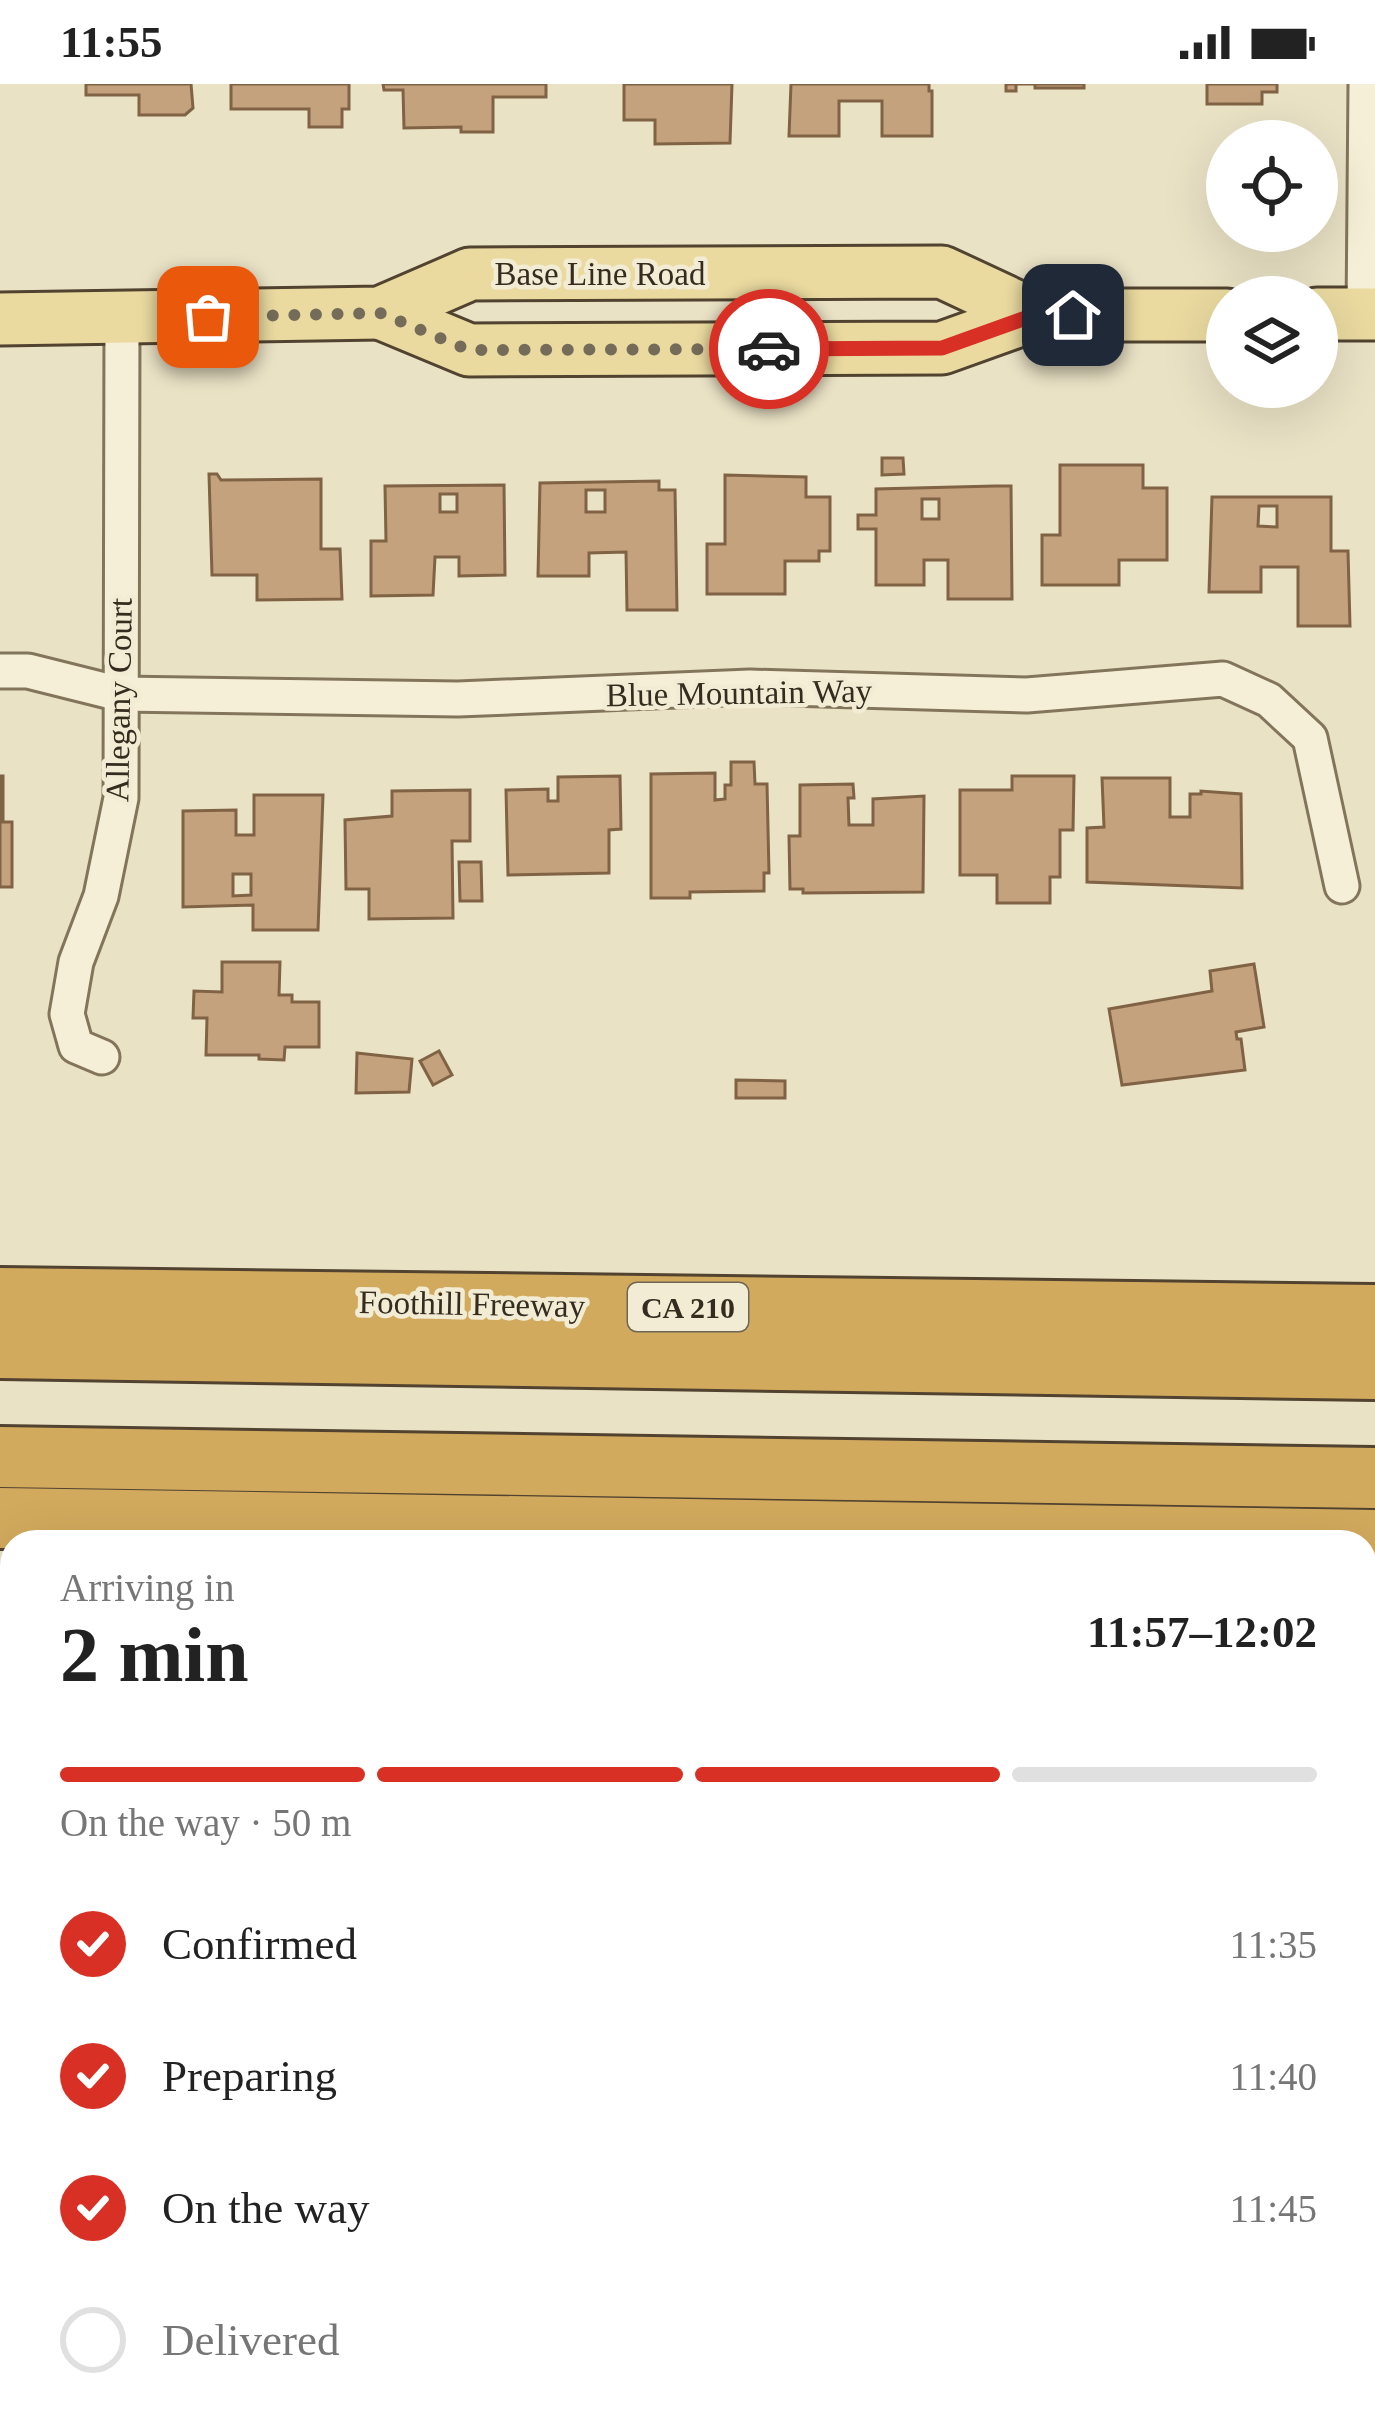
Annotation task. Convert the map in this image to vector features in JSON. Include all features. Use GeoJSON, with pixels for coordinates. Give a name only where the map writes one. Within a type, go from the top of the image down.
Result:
{"type":"FeatureCollection","features":[{"type":"Feature","properties":{"kind":"highway","name":"Foothill Freeway"},"geometry":{"type":"LineString","coordinates":[[0,1298],[1375,1316]]}},
{"type":"Feature","properties":{"kind":"highway"},"geometry":{"type":"LineString","coordinates":[[0,1348],[1375,1369]]}},
{"type":"Feature","properties":{"kind":"highway"},"geometry":{"type":"LineString","coordinates":[[0,1457],[1375,1478]]}},
{"type":"Feature","properties":{"kind":"highway"},"geometry":{"type":"LineString","coordinates":[[0,1518],[750,1530]]}},
{"type":"Feature","properties":{"kind":"main road","name":"Base Line Road"},"geometry":{"type":"LineString","coordinates":[[0,320],[380,313],[470,274],[942,272],[1034,315]]}},
{"type":"Feature","properties":{"kind":"main road","name":"Base Line Road"},"geometry":{"type":"LineString","coordinates":[[380,313],[469,350],[942,348],[1034,315],[1206,315]]}},
{"type":"Feature","properties":{"kind":"street"},"geometry":{"type":"LineString","coordinates":[[1352,314],[1366,84]]}},
{"type":"Feature","properties":{"kind":"street","name":"Allegany Court"},"geometry":{"type":"LineString","coordinates":[[102,1057],[76,1046],[67,1014],[76,962],[101,896],[121,798],[122,319]]}},
{"type":"Feature","properties":{"kind":"street","name":"Blue Mountain Way"},"geometry":{"type":"LineString","coordinates":[[0,671],[28,671],[120,694],[458,699],[750,687],[1027,695],[1223,679],[1269,700],[1310,738],[1342,886]]}},
{"type":"Feature","properties":{"kind":"building"},"geometry":{"type":"Polygon","coordinates":[[[86,84],[191,84],[193,108],[185,115],[139,115],[139,95],[86,95],[86,84]]]}},
{"type":"Feature","properties":{"kind":"building"},"geometry":{"type":"Polygon","coordinates":[[[231,84],[349,84],[349,109],[342,109],[342,127],[309,127],[309,109],[231,109],[231,84]]]}},
{"type":"Feature","properties":{"kind":"building"},"geometry":{"type":"Polygon","coordinates":[[[383,84],[546,84],[546,97],[493,97],[493,132],[404,128],[403,90],[384,90],[383,84]]]}},
{"type":"Feature","properties":{"kind":"building"},"geometry":{"type":"Polygon","coordinates":[[[624,84],[732,84],[730,143],[655,144],[655,120],[624,120],[624,84]]]}},
{"type":"Feature","properties":{"kind":"building"},"geometry":{"type":"Polygon","coordinates":[[[791,84],[929,84],[932,136],[882,136],[882,101],[839,101],[839,136],[789,136],[791,84]]]}},
{"type":"Feature","properties":{"kind":"building"},"geometry":{"type":"Polygon","coordinates":[[[1035,84],[1084,84],[1084,88],[1035,88],[1035,84]]]}},
{"type":"Feature","properties":{"kind":"building"},"geometry":{"type":"Polygon","coordinates":[[[1207,84],[1277,84],[1277,92],[1262,92],[1262,104],[1207,104],[1207,84]]]}},
{"type":"Feature","properties":{"kind":"building"},"geometry":{"type":"Polygon","coordinates":[[[882,458],[903,458],[904,474],[882,475],[882,458]]]}},
{"type":"Feature","properties":{"kind":"building"},"geometry":{"type":"Polygon","coordinates":[[[1060,465],[1143,465],[1143,488],[1167,488],[1167,560],[1119,560],[1119,585],[1042,585],[1042,535],[1060,535],[1060,465]]]}},
{"type":"Feature","properties":{"kind":"building"},"geometry":{"type":"Polygon","coordinates":[[[209,474],[221,480],[321,479],[321,549],[340,549],[342,599],[257,600],[257,575],[212,575],[209,474]]]}},
{"type":"Feature","properties":{"kind":"building"},"geometry":{"type":"Polygon","coordinates":[[[725,475],[806,477],[806,497],[830,497],[830,551],[819,551],[819,561],[785,561],[785,594],[707,594],[707,544],[725,544],[725,475]]]}},
{"type":"Feature","properties":{"kind":"building"},"geometry":{"type":"Polygon","coordinates":[[[659,481],[659,490],[675,490],[677,610],[627,610],[626,552],[589,553],[589,576],[538,576],[540,483],[659,481]],[[586,490],[586,512],[605,512],[605,490],[586,490]]]}},
{"type":"Feature","properties":{"kind":"building"},"geometry":{"type":"Polygon","coordinates":[[[504,485],[505,575],[459,576],[459,557],[435,557],[433,595],[371,596],[371,541],[386,541],[385,486],[504,485]],[[440,494],[440,512],[457,512],[457,494],[440,494]]]}},
{"type":"Feature","properties":{"kind":"building"},"geometry":{"type":"Polygon","coordinates":[[[1011,486],[1012,599],[948,599],[948,560],[924,560],[924,585],[876,585],[876,529],[858,529],[858,515],[876,515],[876,489],[1011,486]],[[922,499],[922,519],[939,519],[939,499],[922,499]]]}},
{"type":"Feature","properties":{"kind":"building"},"geometry":{"type":"Polygon","coordinates":[[[1212,497],[1331,497],[1331,551],[1348,551],[1350,626],[1298,626],[1298,567],[1261,567],[1261,592],[1209,592],[1212,497]],[[1259,506],[1258,526],[1277,527],[1277,506],[1259,506]]]}},
{"type":"Feature","properties":{"kind":"building"},"geometry":{"type":"Polygon","coordinates":[[[731,762],[754,762],[755,784],[767,784],[769,873],[764,873],[764,891],[651,898],[651,774],[715,773],[715,800],[725,799],[725,785],[731,785],[731,762]]]}},
{"type":"Feature","properties":{"kind":"building"},"geometry":{"type":"Polygon","coordinates":[[[0,776],[3,822],[12,822],[12,887],[0,887],[0,776]]]}},
{"type":"Feature","properties":{"kind":"building"},"geometry":{"type":"Polygon","coordinates":[[[620,776],[621,829],[609,830],[609,873],[508,875],[506,790],[548,789],[548,801],[558,801],[558,777],[620,776]]]}},
{"type":"Feature","properties":{"kind":"building"},"geometry":{"type":"Polygon","coordinates":[[[1012,776],[1074,776],[1073,830],[1060,830],[1060,877],[1050,877],[1050,903],[997,903],[997,875],[960,875],[960,790],[1012,790],[1012,776]]]}},
{"type":"Feature","properties":{"kind":"building"},"geometry":{"type":"Polygon","coordinates":[[[1102,778],[1170,778],[1170,817],[1190,817],[1190,794],[1241,794],[1242,888],[1087,882],[1087,828],[1104,827],[1102,778]]]}},
{"type":"Feature","properties":{"kind":"building"},"geometry":{"type":"Polygon","coordinates":[[[853,784],[854,798],[848,798],[849,825],[873,825],[873,799],[924,796],[923,892],[803,893],[803,889],[790,889],[789,836],[800,836],[800,785],[853,784]]]}},
{"type":"Feature","properties":{"kind":"building"},"geometry":{"type":"Polygon","coordinates":[[[470,790],[470,841],[452,841],[453,918],[369,919],[369,889],[346,889],[345,820],[392,816],[392,791],[470,790]]]}},
{"type":"Feature","properties":{"kind":"building"},"geometry":{"type":"Polygon","coordinates":[[[254,795],[323,795],[318,930],[253,930],[253,905],[183,907],[183,811],[236,810],[236,835],[254,835],[254,795]],[[233,874],[233,896],[251,895],[251,874],[233,874]]]}},
{"type":"Feature","properties":{"kind":"building"},"geometry":{"type":"Polygon","coordinates":[[[459,862],[481,862],[482,901],[460,901],[459,862]]]}},
{"type":"Feature","properties":{"kind":"building"},"geometry":{"type":"Polygon","coordinates":[[[222,962],[280,962],[279,995],[292,995],[292,1002],[319,1002],[319,1047],[285,1047],[284,1060],[206,1055],[207,1018],[193,1018],[194,991],[222,992],[222,962]]]}},
{"type":"Feature","properties":{"kind":"building"},"geometry":{"type":"Polygon","coordinates":[[[1254,964],[1264,1027],[1236,1032],[1245,1070],[1122,1085],[1109,1009],[1212,991],[1210,971],[1254,964]]]}},
{"type":"Feature","properties":{"kind":"building"},"geometry":{"type":"Polygon","coordinates":[[[439,1051],[452,1075],[433,1085],[420,1061],[439,1051]]]}},
{"type":"Feature","properties":{"kind":"building"},"geometry":{"type":"Polygon","coordinates":[[[357,1053],[412,1059],[409,1092],[356,1093],[357,1053]]]}},
{"type":"Feature","properties":{"kind":"building"},"geometry":{"type":"Polygon","coordinates":[[[736,1080],[785,1081],[785,1098],[736,1098],[736,1080]]]}},
{"type":"Feature","properties":{"kind":"way so far"},"geometry":{"type":"LineString","coordinates":[[208,317],[380,313],[469,350],[769,349]]}},
{"type":"Feature","properties":{"kind":"route"},"geometry":{"type":"LineString","coordinates":[[769,349],[942,348],[1034,315],[1073,315]]}}]}
